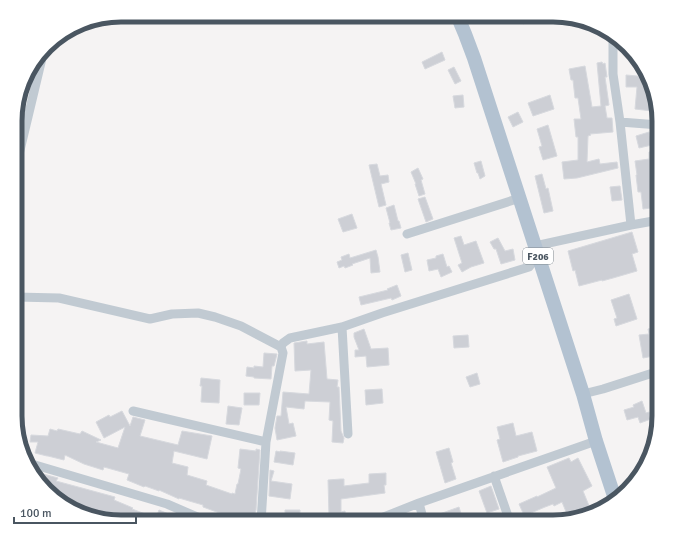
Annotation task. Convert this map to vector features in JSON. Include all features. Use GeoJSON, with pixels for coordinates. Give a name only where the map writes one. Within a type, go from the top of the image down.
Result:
{"type":"FeatureCollection","features":[{"type":"Feature","properties":{"kind":"main road","name":"F206"},"geometry":{"type":"LineString","coordinates":[[460,22],[474,58],[520,198],[583,394],[596,441],[614,494]]}},
{"type":"Feature","properties":{"kind":"street"},"geometry":{"type":"LineString","coordinates":[[613,42],[613,74],[620,122],[631,225]]}},
{"type":"Feature","properties":{"kind":"street"},"geometry":{"type":"LineString","coordinates":[[22,142],[41,62]]}},
{"type":"Feature","properties":{"kind":"street"},"geometry":{"type":"LineString","coordinates":[[620,122],[652,124]]}},
{"type":"Feature","properties":{"kind":"street"},"geometry":{"type":"LineString","coordinates":[[407,234],[520,198]]}},
{"type":"Feature","properties":{"kind":"street"},"geometry":{"type":"LineString","coordinates":[[261,515],[266,442],[282,353],[281,347],[283,343],[290,338],[342,327],[529,267],[532,262],[535,246],[652,221]]}},
{"type":"Feature","properties":{"kind":"street"},"geometry":{"type":"LineString","coordinates":[[22,298],[59,298],[150,319],[172,314],[198,313],[241,326],[281,347]]}},
{"type":"Feature","properties":{"kind":"street"},"geometry":{"type":"LineString","coordinates":[[342,327],[348,434]]}},
{"type":"Feature","properties":{"kind":"street"},"geometry":{"type":"LineString","coordinates":[[583,394],[652,373]]}},
{"type":"Feature","properties":{"kind":"street"},"geometry":{"type":"LineString","coordinates":[[133,412],[266,442]]}},
{"type":"Feature","properties":{"kind":"street"},"geometry":{"type":"LineString","coordinates":[[389,515],[494,476],[596,441]]}},
{"type":"Feature","properties":{"kind":"street"},"geometry":{"type":"LineString","coordinates":[[35,465],[167,504],[193,515]]}},
{"type":"Feature","properties":{"kind":"street"},"geometry":{"type":"LineString","coordinates":[[494,476],[508,515]]}},
{"type":"Feature","properties":{"kind":"street"},"geometry":{"type":"LineString","coordinates":[[419,503],[422,515]]}},
{"type":"Feature","properties":{"kind":"building"},"geometry":{"type":"Polygon","coordinates":[[[442,52],[445,60],[425,69],[422,62],[442,52]]]}},
{"type":"Feature","properties":{"kind":"building"},"geometry":{"type":"Polygon","coordinates":[[[602,62],[603,64],[605,63],[607,77],[605,77],[609,105],[605,106],[607,118],[612,118],[613,132],[590,134],[591,135],[588,136],[587,162],[599,159],[600,164],[617,162],[618,168],[577,178],[564,179],[562,162],[578,160],[578,137],[576,137],[574,119],[581,119],[578,98],[575,98],[573,80],[571,80],[569,69],[585,66],[592,107],[601,106],[597,63],[602,62]]]}},
{"type":"Feature","properties":{"kind":"building"},"geometry":{"type":"Polygon","coordinates":[[[454,67],[461,81],[455,84],[448,70],[454,67]]]}},
{"type":"Feature","properties":{"kind":"building"},"geometry":{"type":"Polygon","coordinates":[[[626,75],[642,76],[649,95],[651,111],[635,109],[637,87],[626,87],[626,75]]]}},
{"type":"Feature","properties":{"kind":"building"},"geometry":{"type":"Polygon","coordinates":[[[463,95],[464,107],[455,108],[453,96],[463,95]]]}},
{"type":"Feature","properties":{"kind":"building"},"geometry":{"type":"Polygon","coordinates":[[[550,95],[554,109],[533,116],[528,103],[550,95]]]}},
{"type":"Feature","properties":{"kind":"building"},"geometry":{"type":"Polygon","coordinates":[[[518,112],[523,122],[513,127],[508,117],[518,112]]]}},
{"type":"Feature","properties":{"kind":"building"},"geometry":{"type":"Polygon","coordinates":[[[548,125],[557,156],[543,160],[539,147],[542,146],[537,129],[548,125]]]}},
{"type":"Feature","properties":{"kind":"building"},"geometry":{"type":"Polygon","coordinates":[[[649,132],[652,145],[639,148],[636,136],[649,132]]]}},
{"type":"Feature","properties":{"kind":"building"},"geometry":{"type":"Polygon","coordinates":[[[649,152],[652,152],[652,208],[643,209],[641,192],[638,192],[635,161],[649,159],[649,152]]]}},
{"type":"Feature","properties":{"kind":"building"},"geometry":{"type":"Polygon","coordinates":[[[481,161],[485,176],[480,179],[474,163],[481,161]]]}},
{"type":"Feature","properties":{"kind":"building"},"geometry":{"type":"Polygon","coordinates":[[[377,164],[380,176],[388,175],[389,182],[381,184],[386,205],[379,207],[369,165],[377,164]]]}},
{"type":"Feature","properties":{"kind":"building"},"geometry":{"type":"Polygon","coordinates":[[[418,168],[423,179],[421,180],[425,194],[419,196],[411,172],[418,168]]]}},
{"type":"Feature","properties":{"kind":"building"},"geometry":{"type":"Polygon","coordinates":[[[542,174],[546,189],[548,188],[553,211],[544,213],[535,176],[542,174]]]}},
{"type":"Feature","properties":{"kind":"building"},"geometry":{"type":"Polygon","coordinates":[[[620,186],[622,200],[612,201],[610,187],[620,186]]]}},
{"type":"Feature","properties":{"kind":"building"},"geometry":{"type":"Polygon","coordinates":[[[425,197],[433,219],[426,222],[418,199],[425,197]]]}},
{"type":"Feature","properties":{"kind":"building"},"geometry":{"type":"Polygon","coordinates":[[[394,205],[401,228],[391,230],[386,208],[394,205]]]}},
{"type":"Feature","properties":{"kind":"building"},"geometry":{"type":"Polygon","coordinates":[[[352,214],[357,228],[343,232],[338,219],[352,214]]]}},
{"type":"Feature","properties":{"kind":"building"},"geometry":{"type":"Polygon","coordinates":[[[632,232],[638,252],[632,254],[637,271],[579,286],[575,270],[573,271],[568,251],[632,232]]]}},
{"type":"Feature","properties":{"kind":"building"},"geometry":{"type":"Polygon","coordinates":[[[461,236],[464,245],[476,241],[484,263],[471,267],[462,272],[458,265],[462,263],[454,238],[461,236]]]}},
{"type":"Feature","properties":{"kind":"building"},"geometry":{"type":"Polygon","coordinates":[[[498,238],[505,251],[513,249],[515,260],[501,264],[496,249],[494,249],[490,242],[498,238]]]}},
{"type":"Feature","properties":{"kind":"building"},"geometry":{"type":"Polygon","coordinates":[[[376,250],[380,272],[371,273],[370,258],[345,268],[344,266],[339,268],[337,262],[342,260],[341,257],[349,254],[350,258],[376,250]]]}},
{"type":"Feature","properties":{"kind":"building"},"geometry":{"type":"Polygon","coordinates":[[[408,253],[412,270],[405,272],[401,255],[408,253]]]}},
{"type":"Feature","properties":{"kind":"building"},"geometry":{"type":"Polygon","coordinates":[[[443,254],[447,267],[449,266],[452,272],[441,277],[438,269],[429,271],[427,260],[436,258],[436,256],[443,254]]]}},
{"type":"Feature","properties":{"kind":"building"},"geometry":{"type":"Polygon","coordinates":[[[397,285],[401,296],[392,300],[391,298],[361,305],[359,297],[388,290],[387,289],[397,285]]]}},
{"type":"Feature","properties":{"kind":"building"},"geometry":{"type":"Polygon","coordinates":[[[629,294],[637,319],[616,326],[614,319],[617,318],[611,300],[629,294]]]}},
{"type":"Feature","properties":{"kind":"building"},"geometry":{"type":"Polygon","coordinates":[[[652,328],[652,356],[643,358],[639,335],[649,334],[648,329],[652,328]]]}},
{"type":"Feature","properties":{"kind":"building"},"geometry":{"type":"Polygon","coordinates":[[[364,329],[371,349],[388,348],[389,365],[367,367],[366,356],[355,357],[355,350],[359,350],[354,333],[364,329]]]}},
{"type":"Feature","properties":{"kind":"building"},"geometry":{"type":"Polygon","coordinates":[[[468,335],[469,347],[454,348],[453,336],[468,335]]]}},
{"type":"Feature","properties":{"kind":"building"},"geometry":{"type":"Polygon","coordinates":[[[307,341],[307,344],[324,342],[327,379],[338,380],[337,387],[339,387],[341,431],[344,438],[343,443],[332,442],[333,421],[329,420],[330,402],[305,401],[304,409],[286,407],[289,424],[293,423],[296,436],[277,440],[275,428],[277,416],[281,416],[283,392],[309,394],[311,370],[295,371],[294,343],[307,341]]]}},
{"type":"Feature","properties":{"kind":"building"},"geometry":{"type":"Polygon","coordinates":[[[264,353],[277,354],[274,366],[272,366],[271,379],[246,376],[247,367],[263,367],[264,353]]]}},
{"type":"Feature","properties":{"kind":"building"},"geometry":{"type":"Polygon","coordinates":[[[477,373],[480,384],[470,387],[466,377],[477,373]]]}},
{"type":"Feature","properties":{"kind":"building"},"geometry":{"type":"Polygon","coordinates":[[[201,378],[220,380],[219,403],[201,402],[201,378]]]}},
{"type":"Feature","properties":{"kind":"building"},"geometry":{"type":"Polygon","coordinates":[[[382,389],[383,403],[366,405],[365,390],[382,389]]]}},
{"type":"Feature","properties":{"kind":"building"},"geometry":{"type":"Polygon","coordinates":[[[244,393],[260,393],[259,405],[244,405],[244,393]]]}},
{"type":"Feature","properties":{"kind":"building"},"geometry":{"type":"Polygon","coordinates":[[[642,401],[646,413],[649,412],[651,419],[640,423],[638,417],[627,420],[624,410],[634,407],[633,405],[642,401]]]}},
{"type":"Feature","properties":{"kind":"building"},"geometry":{"type":"Polygon","coordinates":[[[228,406],[242,408],[239,425],[226,424],[228,406]]]}},
{"type":"Feature","properties":{"kind":"building"},"geometry":{"type":"Polygon","coordinates":[[[122,411],[130,426],[133,417],[145,420],[140,436],[178,445],[182,431],[212,436],[207,459],[174,451],[172,463],[188,467],[187,475],[207,481],[206,485],[232,494],[235,494],[241,469],[238,468],[240,449],[260,450],[256,510],[254,515],[225,515],[203,507],[203,505],[179,499],[159,490],[144,487],[127,480],[129,474],[104,467],[103,470],[84,464],[65,455],[64,460],[35,453],[38,442],[30,442],[31,435],[48,436],[50,429],[57,431],[58,429],[80,434],[82,431],[101,440],[96,442],[118,448],[125,427],[104,438],[96,422],[109,415],[110,417],[122,411]]]}},
{"type":"Feature","properties":{"kind":"building"},"geometry":{"type":"Polygon","coordinates":[[[513,423],[516,436],[532,432],[537,451],[503,462],[497,440],[500,439],[497,427],[513,423]]]}},
{"type":"Feature","properties":{"kind":"building"},"geometry":{"type":"Polygon","coordinates":[[[449,448],[453,462],[451,463],[456,479],[445,483],[436,452],[449,448]]]}},
{"type":"Feature","properties":{"kind":"building"},"geometry":{"type":"Polygon","coordinates":[[[276,451],[295,453],[293,465],[274,462],[276,451]]]}},
{"type":"Feature","properties":{"kind":"building"},"geometry":{"type":"Polygon","coordinates":[[[569,458],[571,462],[578,458],[592,486],[583,491],[590,508],[579,512],[567,514],[562,502],[531,513],[532,515],[524,515],[519,504],[556,488],[547,467],[569,458]]]}},
{"type":"Feature","properties":{"kind":"building"},"geometry":{"type":"Polygon","coordinates":[[[270,470],[274,471],[271,481],[292,484],[290,499],[269,496],[270,470]]]}},
{"type":"Feature","properties":{"kind":"building"},"geometry":{"type":"Polygon","coordinates":[[[386,473],[386,485],[384,485],[385,493],[341,499],[341,512],[345,511],[345,515],[329,515],[328,480],[344,479],[344,486],[369,483],[369,474],[386,473]]]}},
{"type":"Feature","properties":{"kind":"building"},"geometry":{"type":"Polygon","coordinates":[[[43,474],[58,478],[56,481],[115,497],[114,500],[148,515],[114,515],[95,512],[77,505],[66,498],[56,491],[42,476],[43,474]]]}},
{"type":"Feature","properties":{"kind":"building"},"geometry":{"type":"Polygon","coordinates":[[[491,486],[499,509],[487,513],[479,491],[491,486]]]}},
{"type":"Feature","properties":{"kind":"building"},"geometry":{"type":"Polygon","coordinates":[[[459,507],[461,515],[437,515],[459,507]]]}},
{"type":"Feature","properties":{"kind":"building"},"geometry":{"type":"Polygon","coordinates":[[[159,510],[171,515],[157,515],[159,510]]]}},
{"type":"Feature","properties":{"kind":"building"},"geometry":{"type":"Polygon","coordinates":[[[285,510],[300,510],[300,515],[285,515],[285,510]]]}}]}
